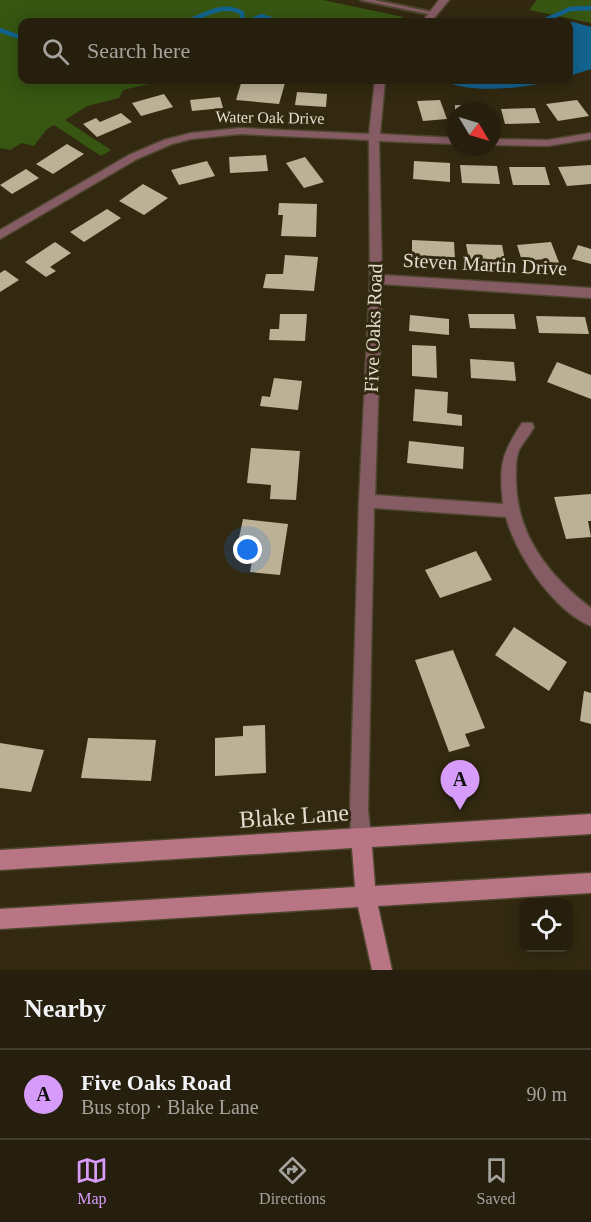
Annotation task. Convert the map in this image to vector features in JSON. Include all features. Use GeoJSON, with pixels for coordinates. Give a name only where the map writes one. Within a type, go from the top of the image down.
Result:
{"type":"FeatureCollection","features":[{"type":"Feature","properties":{"kind":"main road","name":"Blake Lane"},"geometry":{"type":"LineString","coordinates":[[0,860],[591,824]]}},
{"type":"Feature","properties":{"kind":"main road","name":"Five Oaks Road"},"geometry":{"type":"LineString","coordinates":[[361,837],[366,897],[382,970]]}},
{"type":"Feature","properties":{"kind":"main road"},"geometry":{"type":"LineString","coordinates":[[0,919],[591,883]]}},
{"type":"Feature","properties":{"kind":"street"},"geometry":{"type":"LineString","coordinates":[[430,18],[444,0]]}},
{"type":"Feature","properties":{"kind":"street","name":"Five Oaks Road"},"geometry":{"type":"LineString","coordinates":[[361,837],[359,810],[366,501],[376,279],[374,137],[380,84]]}},
{"type":"Feature","properties":{"kind":"street","name":"Water Oak Drive"},"geometry":{"type":"LineString","coordinates":[[0,235],[133,157],[183,138],[207,133],[240,131],[447,141]]}},
{"type":"Feature","properties":{"kind":"street"},"geometry":{"type":"LineString","coordinates":[[501,142],[548,143],[591,136]]}},
{"type":"Feature","properties":{"kind":"street","name":"Steven Martin Drive"},"geometry":{"type":"LineString","coordinates":[[376,279],[591,293]]}},
{"type":"Feature","properties":{"kind":"street"},"geometry":{"type":"LineString","coordinates":[[527,427],[512,450],[508,474],[510,511],[525,550],[542,574],[559,593],[591,618]]}},
{"type":"Feature","properties":{"kind":"street"},"geometry":{"type":"LineString","coordinates":[[366,501],[510,511]]}},
{"type":"Feature","properties":{"kind":"lane"},"geometry":{"type":"LineString","coordinates":[[364,0],[434,13]]}},
{"type":"Feature","properties":{"kind":"green space"},"geometry":{"type":"Polygon","coordinates":[[[0,0],[323,0],[403,17],[18,18],[18,84],[149,84],[123,90],[119,98],[87,106],[65,120],[111,150],[101,156],[54,125],[47,129],[34,146],[22,143],[10,150],[0,148],[0,0]]]}},
{"type":"Feature","properties":{"kind":"green space"},"geometry":{"type":"Polygon","coordinates":[[[537,0],[591,0],[591,23],[573,18],[529,10],[537,0]]]}},
{"type":"Feature","properties":{"kind":"water"},"geometry":{"type":"Polygon","coordinates":[[[573,22],[591,27],[591,69],[573,75],[573,22]]]}},
{"type":"Feature","properties":{"kind":"water"},"geometry":{"type":"Polygon","coordinates":[[[451,84],[534,84],[498,89],[451,84]]]}},
{"type":"Feature","properties":{"kind":"building"},"geometry":{"type":"Polygon","coordinates":[[[241,84],[285,84],[279,104],[236,100],[241,84]]]}},
{"type":"Feature","properties":{"kind":"building"},"geometry":{"type":"Polygon","coordinates":[[[297,92],[327,94],[326,107],[295,105],[297,92]]]}},
{"type":"Feature","properties":{"kind":"building"},"geometry":{"type":"Polygon","coordinates":[[[164,94],[173,107],[141,116],[132,103],[164,94]]]}},
{"type":"Feature","properties":{"kind":"building"},"geometry":{"type":"Polygon","coordinates":[[[220,97],[223,108],[192,111],[190,100],[220,97]]]}},
{"type":"Feature","properties":{"kind":"building"},"geometry":{"type":"Polygon","coordinates":[[[440,100],[447,119],[423,121],[417,101],[440,100]]]}},
{"type":"Feature","properties":{"kind":"building"},"geometry":{"type":"Polygon","coordinates":[[[577,100],[589,116],[558,121],[546,104],[577,100]]]}},
{"type":"Feature","properties":{"kind":"building"},"geometry":{"type":"Polygon","coordinates":[[[535,108],[540,123],[505,124],[501,109],[535,108]]]}},
{"type":"Feature","properties":{"kind":"building"},"geometry":{"type":"Polygon","coordinates":[[[121,113],[132,122],[97,137],[83,124],[96,118],[100,122],[121,113]]]}},
{"type":"Feature","properties":{"kind":"building"},"geometry":{"type":"Polygon","coordinates":[[[67,144],[84,154],[53,174],[36,164],[67,144]]]}},
{"type":"Feature","properties":{"kind":"building"},"geometry":{"type":"Polygon","coordinates":[[[266,155],[268,171],[230,173],[229,157],[266,155]]]}},
{"type":"Feature","properties":{"kind":"building"},"geometry":{"type":"Polygon","coordinates":[[[305,157],[324,182],[304,188],[286,163],[305,157]]]}},
{"type":"Feature","properties":{"kind":"building"},"geometry":{"type":"Polygon","coordinates":[[[207,161],[215,176],[179,185],[171,170],[207,161]]]}},
{"type":"Feature","properties":{"kind":"building"},"geometry":{"type":"Polygon","coordinates":[[[414,161],[450,163],[450,182],[413,179],[414,161]]]}},
{"type":"Feature","properties":{"kind":"building"},"geometry":{"type":"Polygon","coordinates":[[[460,165],[497,166],[500,184],[462,183],[460,165]]]}},
{"type":"Feature","properties":{"kind":"building"},"geometry":{"type":"Polygon","coordinates":[[[591,165],[591,184],[567,186],[558,167],[591,165]]]}},
{"type":"Feature","properties":{"kind":"building"},"geometry":{"type":"Polygon","coordinates":[[[509,167],[545,167],[550,185],[513,185],[509,167]]]}},
{"type":"Feature","properties":{"kind":"building"},"geometry":{"type":"Polygon","coordinates":[[[26,169],[39,178],[12,194],[0,185],[26,169]]]}},
{"type":"Feature","properties":{"kind":"building"},"geometry":{"type":"Polygon","coordinates":[[[143,184],[168,198],[144,215],[119,201],[143,184]]]}},
{"type":"Feature","properties":{"kind":"building"},"geometry":{"type":"Polygon","coordinates":[[[279,203],[317,204],[316,237],[281,236],[283,215],[278,215],[279,203]]]}},
{"type":"Feature","properties":{"kind":"building"},"geometry":{"type":"Polygon","coordinates":[[[107,209],[121,218],[84,242],[70,232],[107,209]]]}},
{"type":"Feature","properties":{"kind":"building"},"geometry":{"type":"Polygon","coordinates":[[[412,240],[454,242],[455,259],[412,256],[412,240]]]}},
{"type":"Feature","properties":{"kind":"building"},"geometry":{"type":"Polygon","coordinates":[[[55,242],[71,253],[50,267],[56,271],[46,277],[25,262],[55,242]]]}},
{"type":"Feature","properties":{"kind":"building"},"geometry":{"type":"Polygon","coordinates":[[[551,242],[560,265],[549,266],[546,259],[522,261],[517,245],[551,242]]]}},
{"type":"Feature","properties":{"kind":"building"},"geometry":{"type":"Polygon","coordinates":[[[466,244],[502,245],[505,260],[469,260],[466,244]]]}},
{"type":"Feature","properties":{"kind":"building"},"geometry":{"type":"Polygon","coordinates":[[[578,245],[591,249],[591,264],[572,259],[578,245]]]}},
{"type":"Feature","properties":{"kind":"building"},"geometry":{"type":"Polygon","coordinates":[[[285,255],[318,257],[314,291],[263,288],[266,274],[283,274],[285,255]]]}},
{"type":"Feature","properties":{"kind":"building"},"geometry":{"type":"Polygon","coordinates":[[[5,270],[19,280],[0,292],[0,273],[5,270]]]}},
{"type":"Feature","properties":{"kind":"building"},"geometry":{"type":"Polygon","coordinates":[[[280,314],[307,314],[305,341],[269,340],[270,329],[279,329],[280,314]]]}},
{"type":"Feature","properties":{"kind":"building"},"geometry":{"type":"Polygon","coordinates":[[[468,314],[514,314],[516,329],[470,328],[468,314]]]}},
{"type":"Feature","properties":{"kind":"building"},"geometry":{"type":"Polygon","coordinates":[[[410,315],[449,319],[449,335],[409,331],[410,315]]]}},
{"type":"Feature","properties":{"kind":"building"},"geometry":{"type":"Polygon","coordinates":[[[536,316],[585,317],[589,334],[539,333],[536,316]]]}},
{"type":"Feature","properties":{"kind":"building"},"geometry":{"type":"Polygon","coordinates":[[[412,345],[436,346],[437,378],[412,376],[412,345]]]}},
{"type":"Feature","properties":{"kind":"building"},"geometry":{"type":"Polygon","coordinates":[[[470,359],[514,362],[516,381],[471,378],[470,359]]]}},
{"type":"Feature","properties":{"kind":"building"},"geometry":{"type":"Polygon","coordinates":[[[557,362],[591,375],[591,399],[547,382],[557,362]]]}},
{"type":"Feature","properties":{"kind":"building"},"geometry":{"type":"Polygon","coordinates":[[[274,378],[302,381],[298,410],[260,406],[262,396],[270,397],[274,378]]]}},
{"type":"Feature","properties":{"kind":"building"},"geometry":{"type":"Polygon","coordinates":[[[415,389],[448,392],[447,413],[462,415],[462,426],[413,421],[415,389]]]}},
{"type":"Feature","properties":{"kind":"building"},"geometry":{"type":"Polygon","coordinates":[[[409,441],[464,447],[463,469],[407,463],[409,441]]]}},
{"type":"Feature","properties":{"kind":"building"},"geometry":{"type":"Polygon","coordinates":[[[251,448],[300,451],[296,500],[270,499],[271,485],[247,483],[251,448]]]}},
{"type":"Feature","properties":{"kind":"building"},"geometry":{"type":"Polygon","coordinates":[[[591,494],[591,521],[588,521],[591,537],[566,539],[554,497],[591,494]]]}},
{"type":"Feature","properties":{"kind":"building"},"geometry":{"type":"Polygon","coordinates":[[[243,519],[288,524],[280,575],[250,572],[254,549],[237,547],[243,519]]]}},
{"type":"Feature","properties":{"kind":"building"},"geometry":{"type":"Polygon","coordinates":[[[476,551],[492,580],[440,598],[425,570],[476,551]]]}},
{"type":"Feature","properties":{"kind":"building"},"geometry":{"type":"Polygon","coordinates":[[[514,627],[567,662],[549,691],[495,655],[514,627]]]}},
{"type":"Feature","properties":{"kind":"building"},"geometry":{"type":"Polygon","coordinates":[[[453,650],[485,728],[465,734],[470,746],[449,752],[415,660],[453,650]]]}},
{"type":"Feature","properties":{"kind":"building"},"geometry":{"type":"Polygon","coordinates":[[[584,691],[591,693],[591,724],[580,721],[584,691]]]}},
{"type":"Feature","properties":{"kind":"building"},"geometry":{"type":"Polygon","coordinates":[[[265,725],[266,773],[215,776],[215,738],[243,736],[243,726],[265,725]]]}},
{"type":"Feature","properties":{"kind":"building"},"geometry":{"type":"Polygon","coordinates":[[[88,738],[156,740],[151,781],[81,778],[88,738]]]}},
{"type":"Feature","properties":{"kind":"building"},"geometry":{"type":"Polygon","coordinates":[[[0,743],[44,750],[31,792],[0,788],[0,743]]]}},
{"type":"Feature","properties":{"kind":"waterway"},"geometry":{"type":"LineString","coordinates":[[550,18],[570,9],[591,8]]}},
{"type":"Feature","properties":{"kind":"waterway"},"geometry":{"type":"LineString","coordinates":[[197,18],[221,9],[235,10],[242,13],[243,18]]}},
{"type":"Feature","properties":{"kind":"waterway"},"geometry":{"type":"LineString","coordinates":[[257,18],[262,16],[268,18]]}},
{"type":"Feature","properties":{"kind":"waterway"},"geometry":{"type":"LineString","coordinates":[[0,30],[18,37]]}},
{"type":"Feature","properties":{"kind":"place","name":"Five Oaks Road"},"geometry":{"type":"Point","coordinates":[460,810]}}]}
